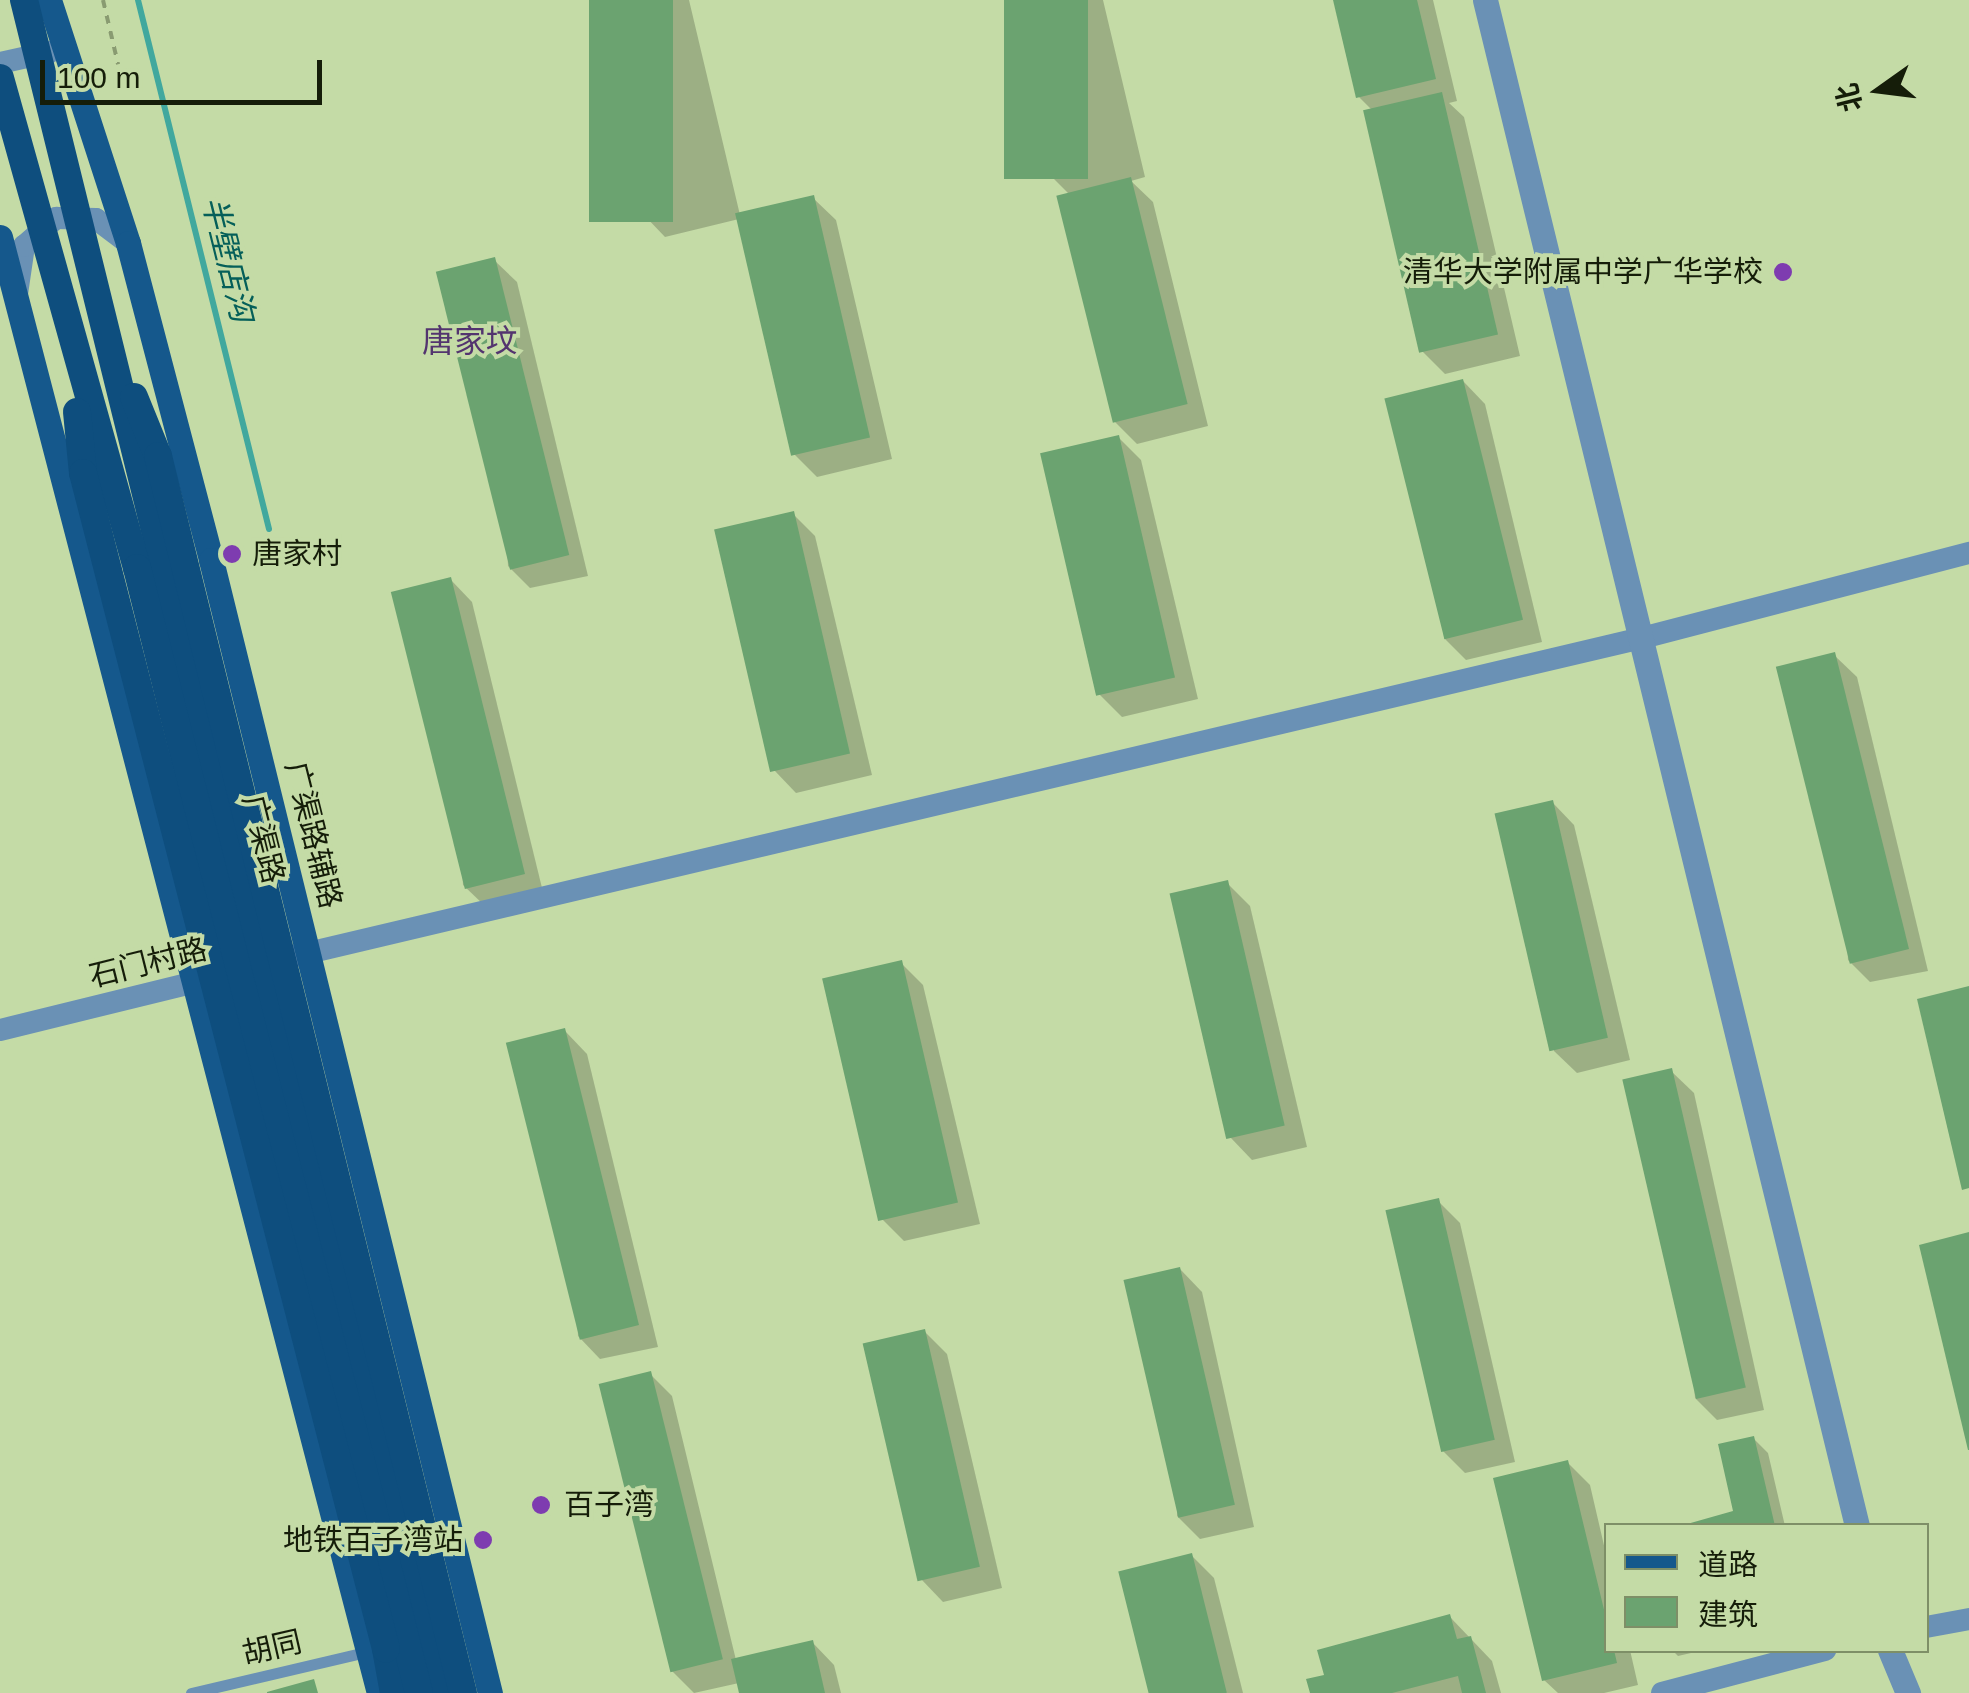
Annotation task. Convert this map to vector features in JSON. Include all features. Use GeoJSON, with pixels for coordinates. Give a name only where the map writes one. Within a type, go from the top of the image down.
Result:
{"type":"FeatureCollection","features":[{"type":"Feature","properties":{"kind":"highway","name":"广渠路"},"geometry":{"type":"LineString","coordinates":[[24,0],[442,1693]]}},
{"type":"Feature","properties":{"kind":"highway","name":"广渠路"},"geometry":{"type":"LineString","coordinates":[[0,78],[71,351],[137,568],[418,1693]]}},
{"type":"Feature","properties":{"kind":"highway"},"geometry":{"type":"LineString","coordinates":[[98,308],[158,456],[463,1693]]}},
{"type":"Feature","properties":{"kind":"highway"},"geometry":{"type":"LineString","coordinates":[[71,351],[83,473],[376,1651],[394,1693]]}},
{"type":"Feature","properties":{"kind":"main road","name":"广渠路辅路"},"geometry":{"type":"LineString","coordinates":[[49,0],[61,50],[128,244],[310,952],[490,1693]]}},
{"type":"Feature","properties":{"kind":"main road"},"geometry":{"type":"LineString","coordinates":[[0,237],[241,1171],[376,1651],[378,1693]]}},
{"type":"Feature","properties":{"kind":"street"},"geometry":{"type":"LineString","coordinates":[[1485,0],[1856,1523]]}},
{"type":"Feature","properties":{"kind":"street"},"geometry":{"type":"LineString","coordinates":[[0,63],[61,50]]}},
{"type":"Feature","properties":{"kind":"street"},"geometry":{"type":"LineString","coordinates":[[16,299],[24,246],[56,218],[96,219],[128,244]]}},
{"type":"Feature","properties":{"kind":"street","name":"石门村路"},"geometry":{"type":"LineString","coordinates":[[0,1030],[310,952],[1642,638],[1969,553]]}},
{"type":"Feature","properties":{"kind":"street"},"geometry":{"type":"LineString","coordinates":[[144,797],[215,826],[238,812],[262,766]]}},
{"type":"Feature","properties":{"kind":"street"},"geometry":{"type":"LineString","coordinates":[[241,1171],[269,1139],[312,1125],[338,1131],[358,1148]]}},
{"type":"Feature","properties":{"kind":"street"},"geometry":{"type":"LineString","coordinates":[[1929,1626],[1969,1618]]}},
{"type":"Feature","properties":{"kind":"street"},"geometry":{"type":"LineString","coordinates":[[1662,1693],[1814,1653]]}},
{"type":"Feature","properties":{"kind":"street"},"geometry":{"type":"LineString","coordinates":[[1891,1653],[1908,1693]]}},
{"type":"Feature","properties":{"kind":"lane","name":"胡同"},"geometry":{"type":"LineString","coordinates":[[190,1693],[376,1651]]}},
{"type":"Feature","properties":{"kind":"path"},"geometry":{"type":"LineString","coordinates":[[103,0],[118,64]]}},
{"type":"Feature","properties":{"kind":"building"},"geometry":{"type":"Polygon","coordinates":[[[589,0],[673,0],[673,222],[589,222],[589,0]]]}},
{"type":"Feature","properties":{"kind":"building"},"geometry":{"type":"Polygon","coordinates":[[[1004,0],[1088,0],[1088,179],[1004,179],[1004,0]]]}},
{"type":"Feature","properties":{"kind":"building"},"geometry":{"type":"Polygon","coordinates":[[[1333,0],[1417,0],[1436,79],[1356,98],[1333,0]]]}},
{"type":"Feature","properties":{"kind":"building"},"geometry":{"type":"Polygon","coordinates":[[[1442,92],[1498,335],[1419,353],[1363,110],[1442,92]]]}},
{"type":"Feature","properties":{"kind":"building"},"geometry":{"type":"Polygon","coordinates":[[[1131,177],[1188,404],[1113,423],[1056,196],[1131,177]]]}},
{"type":"Feature","properties":{"kind":"building"},"geometry":{"type":"Polygon","coordinates":[[[814,195],[870,438],[791,456],[735,213],[814,195]]]}},
{"type":"Feature","properties":{"kind":"building"},"geometry":{"type":"Polygon","coordinates":[[[495,257],[569,555],[510,570],[436,272],[495,257]]]}},
{"type":"Feature","properties":{"kind":"building"},"geometry":{"type":"Polygon","coordinates":[[[1463,379],[1523,620],[1444,639],[1384,399],[1463,379]]]}},
{"type":"Feature","properties":{"kind":"building"},"geometry":{"type":"Polygon","coordinates":[[[1119,435],[1175,678],[1096,696],[1040,453],[1119,435]]]}},
{"type":"Feature","properties":{"kind":"building"},"geometry":{"type":"Polygon","coordinates":[[[794,511],[850,754],[770,772],[714,529],[794,511]]]}},
{"type":"Feature","properties":{"kind":"building"},"geometry":{"type":"Polygon","coordinates":[[[451,577],[525,874],[465,889],[391,592],[451,577]]]}},
{"type":"Feature","properties":{"kind":"building"},"geometry":{"type":"Polygon","coordinates":[[[1835,652],[1909,949],[1850,964],[1776,667],[1835,652]]]}},
{"type":"Feature","properties":{"kind":"building"},"geometry":{"type":"Polygon","coordinates":[[[1553,800],[1608,1038],[1549,1051],[1495,813],[1553,800]]]}},
{"type":"Feature","properties":{"kind":"building"},"geometry":{"type":"Polygon","coordinates":[[[1228,880],[1285,1126],[1226,1139],[1170,893],[1228,880]]]}},
{"type":"Feature","properties":{"kind":"building"},"geometry":{"type":"Polygon","coordinates":[[[902,960],[958,1203],[878,1221],[822,978],[902,960]]]}},
{"type":"Feature","properties":{"kind":"building"},"geometry":{"type":"Polygon","coordinates":[[[1969,986],[1969,1188],[1962,1190],[1917,999],[1969,986]]]}},
{"type":"Feature","properties":{"kind":"building"},"geometry":{"type":"Polygon","coordinates":[[[565,1028],[639,1325],[580,1340],[506,1043],[565,1028]]]}},
{"type":"Feature","properties":{"kind":"building"},"geometry":{"type":"Polygon","coordinates":[[[1672,1068],[1746,1388],[1696,1399],[1622,1079],[1672,1068]]]}},
{"type":"Feature","properties":{"kind":"building"},"geometry":{"type":"Polygon","coordinates":[[[1439,1198],[1495,1440],[1441,1452],[1385,1210],[1439,1198]]]}},
{"type":"Feature","properties":{"kind":"building"},"geometry":{"type":"Polygon","coordinates":[[[1969,1232],[1969,1450],[1968,1450],[1919,1245],[1969,1232]]]}},
{"type":"Feature","properties":{"kind":"building"},"geometry":{"type":"Polygon","coordinates":[[[1180,1267],[1235,1505],[1178,1518],[1123,1280],[1180,1267]]]}},
{"type":"Feature","properties":{"kind":"building"},"geometry":{"type":"Polygon","coordinates":[[[925,1329],[980,1567],[918,1581],[863,1343],[925,1329]]]}},
{"type":"Feature","properties":{"kind":"building"},"geometry":{"type":"Polygon","coordinates":[[[651,1371],[723,1659],[670,1672],[599,1384],[651,1371]]]}},
{"type":"Feature","properties":{"kind":"building"},"geometry":{"type":"Polygon","coordinates":[[[1754,1436],[1774,1523],[1691,1523],[1733,1511],[1718,1444],[1754,1436]]]}},
{"type":"Feature","properties":{"kind":"building"},"geometry":{"type":"Polygon","coordinates":[[[1568,1460],[1604,1610],[1604,1653],[1615,1653],[1617,1663],[1542,1681],[1493,1478],[1568,1460]]]}},
{"type":"Feature","properties":{"kind":"building"},"geometry":{"type":"Polygon","coordinates":[[[1192,1553],[1227,1693],[1149,1693],[1118,1571],[1192,1553]]]}},
{"type":"Feature","properties":{"kind":"building"},"geometry":{"type":"Polygon","coordinates":[[[1450,1614],[1457,1639],[1471,1636],[1486,1693],[1462,1693],[1458,1676],[1392,1693],[1310,1693],[1306,1679],[1324,1675],[1317,1650],[1450,1614]]]}},
{"type":"Feature","properties":{"kind":"building"},"geometry":{"type":"Polygon","coordinates":[[[813,1640],[825,1693],[739,1693],[731,1659],[813,1640]]]}},
{"type":"Feature","properties":{"kind":"building"},"geometry":{"type":"Polygon","coordinates":[[[314,1679],[318,1693],[267,1693],[267,1692],[314,1679]]]}},
{"type":"Feature","properties":{"kind":"waterway","name":"半壁店沟"},"geometry":{"type":"LineString","coordinates":[[138,0],[269,529]]}},
{"type":"Feature","properties":{"kind":"place","name":"清华大学附属中学广华学校"},"geometry":{"type":"Point","coordinates":[1783,272]}},
{"type":"Feature","properties":{"kind":"place","name":"唐家村"},"geometry":{"type":"Point","coordinates":[232,554]}},
{"type":"Feature","properties":{"kind":"place","name":"百子湾"},"geometry":{"type":"Point","coordinates":[541,1505]}},
{"type":"Feature","properties":{"kind":"place","name":"地铁百子湾站"},"geometry":{"type":"Point","coordinates":[483,1540]}},
{"type":"Feature","properties":{"kind":"district","name":"唐家坟"},"geometry":{"type":"Point","coordinates":[470,341]}}]}
